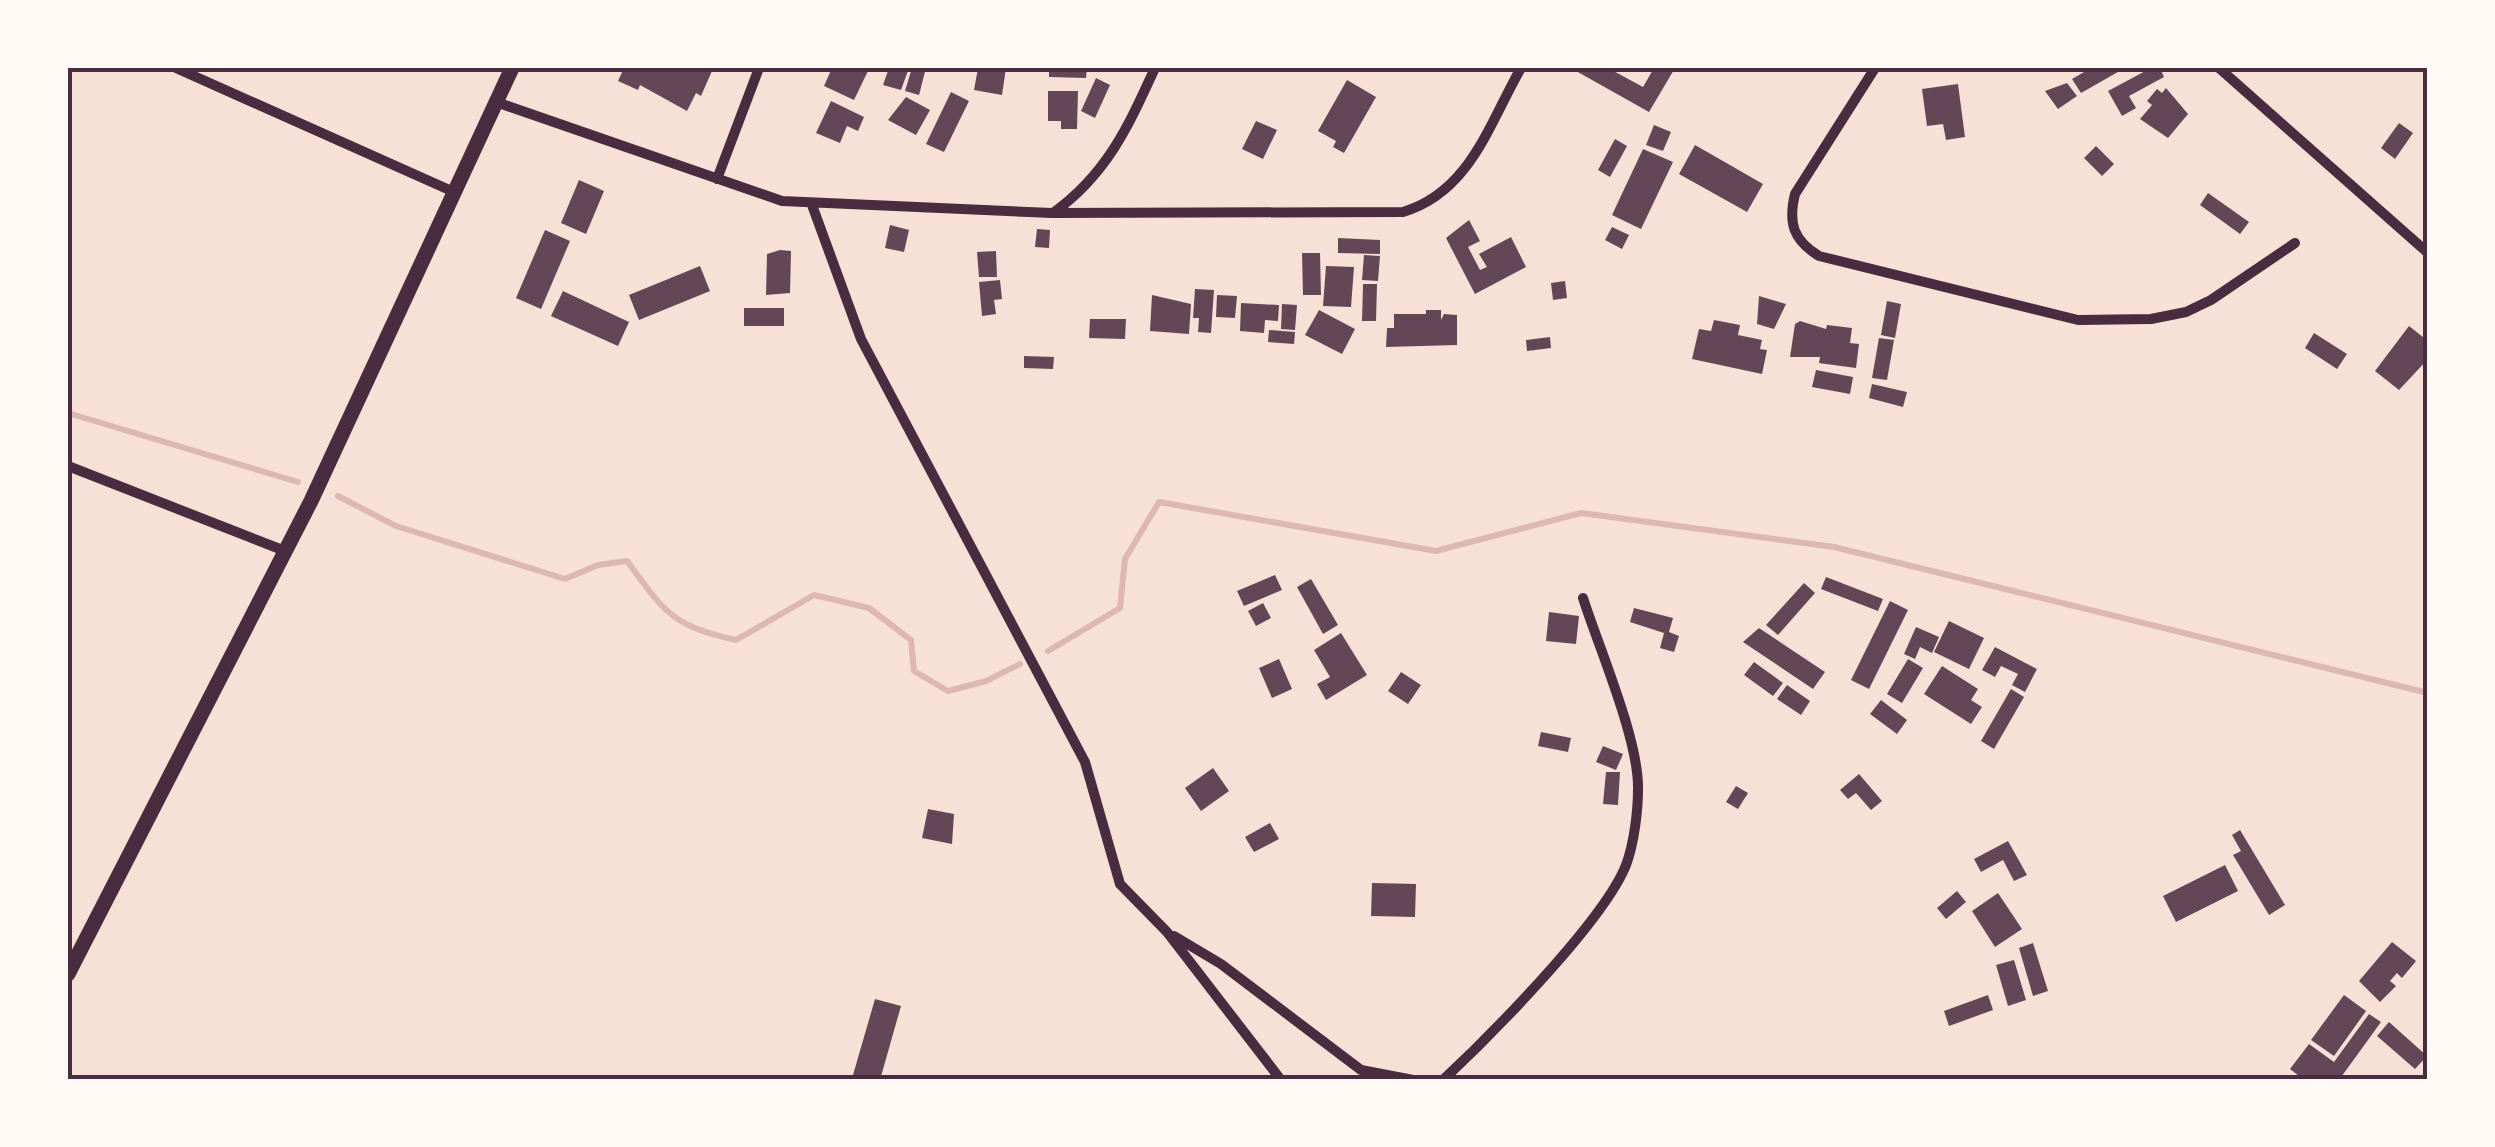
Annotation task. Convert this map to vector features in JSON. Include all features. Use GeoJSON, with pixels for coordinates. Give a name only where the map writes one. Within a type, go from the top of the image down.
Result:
{"type":"FeatureCollection","features":[{"type":"Feature","properties":{"kind":"street"},"geometry":{"type":"LineString","coordinates":[[176,68],[454,192]]}},
{"type":"Feature","properties":{"kind":"street"},"geometry":{"type":"LineString","coordinates":[[68,974],[285,551],[512,68]]}},
{"type":"Feature","properties":{"kind":"street"},"geometry":{"type":"LineString","coordinates":[[717,179],[759,68]]}},
{"type":"Feature","properties":{"kind":"street"},"geometry":{"type":"LineString","coordinates":[[1052,213],[1103,169],[1126,133],[1155,68]]}},
{"type":"Feature","properties":{"kind":"street"},"geometry":{"type":"LineString","coordinates":[[496,102],[756,196],[812,205],[1052,213],[1403,212],[1428,205],[1455,184],[1521,68]]}},
{"type":"Feature","properties":{"kind":"street"},"geometry":{"type":"LineString","coordinates":[[1875,68],[1795,194],[1790,216],[1793,231],[1819,256],[2078,320],[2151,319],[2186,312],[2211,300],[2296,243]]}},
{"type":"Feature","properties":{"kind":"street"},"geometry":{"type":"LineString","coordinates":[[2219,68],[2428,252]]}},
{"type":"Feature","properties":{"kind":"street"},"geometry":{"type":"LineString","coordinates":[[812,205],[861,339],[1085,762],[1120,884],[1167,932],[1281,1080]]}},
{"type":"Feature","properties":{"kind":"street"},"geometry":{"type":"LineString","coordinates":[[68,466],[285,551]]}},
{"type":"Feature","properties":{"kind":"street"},"geometry":{"type":"LineString","coordinates":[[1443,1080],[1487,1039],[1578,933],[1608,897],[1626,864],[1639,787],[1583,598]]}},
{"type":"Feature","properties":{"kind":"street"},"geometry":{"type":"LineString","coordinates":[[1167,932],[1221,964],[1361,1070],[1413,1080]]}},
{"type":"Feature","properties":{"kind":"building"},"geometry":{"type":"Polygon","coordinates":[[[624,68],[712,71],[701,96],[696,93],[687,111],[640,85],[638,90],[618,81],[624,68]]]}},
{"type":"Feature","properties":{"kind":"building"},"geometry":{"type":"Polygon","coordinates":[[[832,68],[868,71],[854,100],[824,86],[832,68]]]}},
{"type":"Feature","properties":{"kind":"building"},"geometry":{"type":"Polygon","coordinates":[[[889,68],[909,68],[901,90],[883,85],[889,68]]]}},
{"type":"Feature","properties":{"kind":"building"},"geometry":{"type":"Polygon","coordinates":[[[912,68],[926,68],[919,95],[905,91],[912,68]]]}},
{"type":"Feature","properties":{"kind":"building"},"geometry":{"type":"Polygon","coordinates":[[[978,68],[1006,68],[1002,95],[974,90],[978,68]]]}},
{"type":"Feature","properties":{"kind":"building"},"geometry":{"type":"Polygon","coordinates":[[[1049,68],[1087,68],[1086,78],[1049,77],[1049,68]]]}},
{"type":"Feature","properties":{"kind":"building"},"geometry":{"type":"Polygon","coordinates":[[[1608,68],[1643,87],[1654,68],[1675,68],[1649,112],[1576,71],[1608,68]]]}},
{"type":"Feature","properties":{"kind":"building"},"geometry":{"type":"Polygon","coordinates":[[[2091,68],[2125,68],[2081,93],[2072,79],[2091,68]]]}},
{"type":"Feature","properties":{"kind":"building"},"geometry":{"type":"Polygon","coordinates":[[[2151,68],[2160,68],[2164,77],[2129,96],[2136,108],[2122,116],[2108,91],[2151,68]]]}},
{"type":"Feature","properties":{"kind":"building"},"geometry":{"type":"Polygon","coordinates":[[[1096,78],[1110,85],[1095,118],[1081,111],[1096,78]]]}},
{"type":"Feature","properties":{"kind":"building"},"geometry":{"type":"Polygon","coordinates":[[[1347,80],[1376,97],[1344,153],[1333,147],[1336,141],[1318,131],[1347,80]]]}},
{"type":"Feature","properties":{"kind":"building"},"geometry":{"type":"Polygon","coordinates":[[[2067,83],[2077,96],[2058,109],[2045,91],[2067,83]]]}},
{"type":"Feature","properties":{"kind":"building"},"geometry":{"type":"Polygon","coordinates":[[[1958,84],[1965,137],[1946,140],[1943,124],[1927,126],[1922,89],[1958,84]]]}},
{"type":"Feature","properties":{"kind":"building"},"geometry":{"type":"Polygon","coordinates":[[[2166,88],[2188,114],[2168,138],[2140,119],[2152,105],[2147,101],[2157,89],[2162,93],[2166,88]]]}},
{"type":"Feature","properties":{"kind":"building"},"geometry":{"type":"Polygon","coordinates":[[[1048,91],[1078,91],[1077,129],[1061,129],[1061,121],[1048,121],[1048,91]]]}},
{"type":"Feature","properties":{"kind":"building"},"geometry":{"type":"Polygon","coordinates":[[[951,92],[969,101],[944,152],[926,144],[951,92]]]}},
{"type":"Feature","properties":{"kind":"building"},"geometry":{"type":"Polygon","coordinates":[[[906,97],[930,110],[916,135],[888,120],[906,97]]]}},
{"type":"Feature","properties":{"kind":"building"},"geometry":{"type":"Polygon","coordinates":[[[831,101],[864,117],[858,131],[847,126],[840,143],[816,133],[831,101]]]}},
{"type":"Feature","properties":{"kind":"building"},"geometry":{"type":"Polygon","coordinates":[[[1256,121],[1277,130],[1263,159],[1242,149],[1256,121]]]}},
{"type":"Feature","properties":{"kind":"building"},"geometry":{"type":"Polygon","coordinates":[[[2399,123],[2413,133],[2395,159],[2381,148],[2399,123]]]}},
{"type":"Feature","properties":{"kind":"building"},"geometry":{"type":"Polygon","coordinates":[[[1654,125],[1671,132],[1663,151],[1646,145],[1654,125]]]}},
{"type":"Feature","properties":{"kind":"building"},"geometry":{"type":"Polygon","coordinates":[[[1615,139],[1627,146],[1610,177],[1598,170],[1615,139]]]}},
{"type":"Feature","properties":{"kind":"building"},"geometry":{"type":"Polygon","coordinates":[[[1695,145],[1763,184],[1747,212],[1679,174],[1695,145]]]}},
{"type":"Feature","properties":{"kind":"building"},"geometry":{"type":"Polygon","coordinates":[[[2096,146],[2114,164],[2102,176],[2084,158],[2096,146]]]}},
{"type":"Feature","properties":{"kind":"building"},"geometry":{"type":"Polygon","coordinates":[[[1643,149],[1673,162],[1641,229],[1612,215],[1643,149]]]}},
{"type":"Feature","properties":{"kind":"building"},"geometry":{"type":"Polygon","coordinates":[[[579,180],[604,191],[586,234],[561,223],[579,180]]]}},
{"type":"Feature","properties":{"kind":"building"},"geometry":{"type":"Polygon","coordinates":[[[2208,193],[2249,222],[2240,234],[2200,205],[2208,193]]]}},
{"type":"Feature","properties":{"kind":"building"},"geometry":{"type":"Polygon","coordinates":[[[1469,220],[1480,241],[1468,247],[1480,270],[1487,267],[1479,254],[1511,237],[1526,267],[1475,294],[1446,238],[1469,220]]]}},
{"type":"Feature","properties":{"kind":"building"},"geometry":{"type":"Polygon","coordinates":[[[890,225],[909,230],[904,252],[885,248],[890,225]]]}},
{"type":"Feature","properties":{"kind":"building"},"geometry":{"type":"Polygon","coordinates":[[[1612,227],[1629,235],[1622,249],[1605,240],[1612,227]]]}},
{"type":"Feature","properties":{"kind":"building"},"geometry":{"type":"Polygon","coordinates":[[[1037,229],[1050,230],[1049,248],[1035,247],[1037,229]]]}},
{"type":"Feature","properties":{"kind":"building"},"geometry":{"type":"Polygon","coordinates":[[[545,230],[570,241],[541,309],[516,298],[545,230]]]}},
{"type":"Feature","properties":{"kind":"building"},"geometry":{"type":"Polygon","coordinates":[[[1338,238],[1380,240],[1380,254],[1338,253],[1338,238]]]}},
{"type":"Feature","properties":{"kind":"building"},"geometry":{"type":"Polygon","coordinates":[[[791,251],[790,293],[766,295],[767,254],[791,251]]]}},
{"type":"Feature","properties":{"kind":"building"},"geometry":{"type":"Polygon","coordinates":[[[996,251],[997,277],[979,277],[977,252],[996,251]]]}},
{"type":"Feature","properties":{"kind":"building"},"geometry":{"type":"Polygon","coordinates":[[[1302,253],[1320,253],[1321,295],[1303,295],[1302,253]]]}},
{"type":"Feature","properties":{"kind":"building"},"geometry":{"type":"Polygon","coordinates":[[[1364,255],[1380,256],[1378,281],[1362,280],[1364,255]]]}},
{"type":"Feature","properties":{"kind":"building"},"geometry":{"type":"Polygon","coordinates":[[[700,266],[710,291],[639,320],[629,295],[700,266]]]}},
{"type":"Feature","properties":{"kind":"building"},"geometry":{"type":"Polygon","coordinates":[[[1326,266],[1354,267],[1351,307],[1323,306],[1326,266]]]}},
{"type":"Feature","properties":{"kind":"building"},"geometry":{"type":"Polygon","coordinates":[[[1000,280],[1002,299],[994,300],[996,314],[982,316],[979,282],[1000,280]]]}},
{"type":"Feature","properties":{"kind":"building"},"geometry":{"type":"Polygon","coordinates":[[[1565,281],[1567,298],[1553,300],[1551,283],[1565,281]]]}},
{"type":"Feature","properties":{"kind":"building"},"geometry":{"type":"Polygon","coordinates":[[[1363,284],[1377,284],[1376,321],[1362,321],[1363,284]]]}},
{"type":"Feature","properties":{"kind":"building"},"geometry":{"type":"Polygon","coordinates":[[[1195,289],[1214,290],[1211,333],[1198,332],[1199,318],[1193,318],[1195,289]]]}},
{"type":"Feature","properties":{"kind":"building"},"geometry":{"type":"Polygon","coordinates":[[[563,291],[629,322],[618,346],[551,316],[563,291]]]}},
{"type":"Feature","properties":{"kind":"building"},"geometry":{"type":"Polygon","coordinates":[[[1152,295],[1191,304],[1189,334],[1150,331],[1152,295]]]}},
{"type":"Feature","properties":{"kind":"building"},"geometry":{"type":"Polygon","coordinates":[[[1217,295],[1237,296],[1235,318],[1216,317],[1217,295]]]}},
{"type":"Feature","properties":{"kind":"building"},"geometry":{"type":"Polygon","coordinates":[[[1759,296],[1786,304],[1774,329],[1757,324],[1759,296]]]}},
{"type":"Feature","properties":{"kind":"building"},"geometry":{"type":"Polygon","coordinates":[[[1887,301],[1901,304],[1895,338],[1881,335],[1887,301]]]}},
{"type":"Feature","properties":{"kind":"building"},"geometry":{"type":"Polygon","coordinates":[[[1241,303],[1279,305],[1278,321],[1265,320],[1264,333],[1240,331],[1241,303]]]}},
{"type":"Feature","properties":{"kind":"building"},"geometry":{"type":"Polygon","coordinates":[[[1282,304],[1297,305],[1295,330],[1281,329],[1282,304]]]}},
{"type":"Feature","properties":{"kind":"building"},"geometry":{"type":"Polygon","coordinates":[[[744,308],[784,308],[784,326],[744,326],[744,308]]]}},
{"type":"Feature","properties":{"kind":"building"},"geometry":{"type":"Polygon","coordinates":[[[1319,310],[1355,329],[1342,354],[1305,335],[1319,310]]]}},
{"type":"Feature","properties":{"kind":"building"},"geometry":{"type":"Polygon","coordinates":[[[1426,310],[1441,310],[1441,320],[1444,314],[1457,315],[1457,345],[1386,347],[1387,328],[1394,328],[1394,314],[1426,314],[1426,310]]]}},
{"type":"Feature","properties":{"kind":"building"},"geometry":{"type":"Polygon","coordinates":[[[1090,319],[1126,319],[1125,339],[1089,338],[1090,319]]]}},
{"type":"Feature","properties":{"kind":"building"},"geometry":{"type":"Polygon","coordinates":[[[1714,320],[1740,325],[1738,335],[1762,340],[1760,349],[1767,350],[1762,374],[1692,359],[1699,329],[1711,331],[1714,320]]]}},
{"type":"Feature","properties":{"kind":"building"},"geometry":{"type":"Polygon","coordinates":[[[1800,321],[1826,329],[1827,325],[1852,328],[1850,343],[1859,344],[1856,368],[1819,363],[1820,357],[1790,357],[1795,324],[1800,321]]]}},
{"type":"Feature","properties":{"kind":"building"},"geometry":{"type":"Polygon","coordinates":[[[2409,326],[2428,341],[2428,359],[2399,390],[2375,371],[2409,326]]]}},
{"type":"Feature","properties":{"kind":"building"},"geometry":{"type":"Polygon","coordinates":[[[1269,330],[1295,332],[1294,344],[1268,342],[1269,330]]]}},
{"type":"Feature","properties":{"kind":"building"},"geometry":{"type":"Polygon","coordinates":[[[2314,333],[2347,354],[2337,369],[2305,348],[2314,333]]]}},
{"type":"Feature","properties":{"kind":"building"},"geometry":{"type":"Polygon","coordinates":[[[1550,337],[1551,348],[1527,351],[1526,340],[1550,337]]]}},
{"type":"Feature","properties":{"kind":"building"},"geometry":{"type":"Polygon","coordinates":[[[1879,338],[1894,340],[1887,380],[1872,378],[1879,338]]]}},
{"type":"Feature","properties":{"kind":"building"},"geometry":{"type":"Polygon","coordinates":[[[1024,356],[1054,357],[1053,369],[1024,368],[1024,356]]]}},
{"type":"Feature","properties":{"kind":"building"},"geometry":{"type":"Polygon","coordinates":[[[1816,370],[1853,377],[1850,394],[1812,387],[1816,370]]]}},
{"type":"Feature","properties":{"kind":"building"},"geometry":{"type":"Polygon","coordinates":[[[1872,384],[1907,392],[1903,407],[1869,398],[1872,384]]]}},
{"type":"Feature","properties":{"kind":"building"},"geometry":{"type":"Polygon","coordinates":[[[1275,575],[1282,590],[1244,606],[1237,591],[1275,575]]]}},
{"type":"Feature","properties":{"kind":"building"},"geometry":{"type":"Polygon","coordinates":[[[1826,577],[1883,599],[1878,611],[1821,589],[1826,577]]]}},
{"type":"Feature","properties":{"kind":"building"},"geometry":{"type":"Polygon","coordinates":[[[1311,579],[1338,625],[1323,634],[1297,587],[1311,579]]]}},
{"type":"Feature","properties":{"kind":"building"},"geometry":{"type":"Polygon","coordinates":[[[1804,583],[1815,593],[1778,635],[1766,625],[1804,583]]]}},
{"type":"Feature","properties":{"kind":"building"},"geometry":{"type":"Polygon","coordinates":[[[1890,601],[1908,610],[1869,689],[1851,680],[1890,601]]]}},
{"type":"Feature","properties":{"kind":"building"},"geometry":{"type":"Polygon","coordinates":[[[1263,603],[1271,618],[1256,626],[1248,611],[1263,603]]]}},
{"type":"Feature","properties":{"kind":"building"},"geometry":{"type":"Polygon","coordinates":[[[1634,608],[1673,618],[1669,632],[1679,636],[1674,652],[1660,648],[1664,633],[1630,622],[1634,608]]]}},
{"type":"Feature","properties":{"kind":"building"},"geometry":{"type":"Polygon","coordinates":[[[1549,612],[1579,616],[1576,644],[1546,641],[1549,612]]]}},
{"type":"Feature","properties":{"kind":"building"},"geometry":{"type":"Polygon","coordinates":[[[1949,621],[1984,638],[1969,669],[1934,652],[1949,621]]]}},
{"type":"Feature","properties":{"kind":"building"},"geometry":{"type":"Polygon","coordinates":[[[1916,627],[1939,637],[1932,653],[1920,647],[1915,659],[1904,654],[1916,627]]]}},
{"type":"Feature","properties":{"kind":"building"},"geometry":{"type":"Polygon","coordinates":[[[1759,628],[1825,672],[1813,689],[1743,642],[1759,628]]]}},
{"type":"Feature","properties":{"kind":"building"},"geometry":{"type":"Polygon","coordinates":[[[1341,633],[1367,675],[1326,700],[1317,684],[1330,677],[1314,650],[1341,633]]]}},
{"type":"Feature","properties":{"kind":"building"},"geometry":{"type":"Polygon","coordinates":[[[1995,647],[2037,669],[2025,692],[2012,685],[2018,674],[2001,666],[1995,677],[1982,670],[1995,647]]]}},
{"type":"Feature","properties":{"kind":"building"},"geometry":{"type":"Polygon","coordinates":[[[1279,659],[1292,689],[1272,698],[1259,668],[1279,659]]]}},
{"type":"Feature","properties":{"kind":"building"},"geometry":{"type":"Polygon","coordinates":[[[1908,659],[1923,668],[1902,703],[1887,694],[1908,659]]]}},
{"type":"Feature","properties":{"kind":"building"},"geometry":{"type":"Polygon","coordinates":[[[1754,662],[1783,683],[1773,696],[1744,675],[1754,662]]]}},
{"type":"Feature","properties":{"kind":"building"},"geometry":{"type":"Polygon","coordinates":[[[1942,666],[1978,689],[1971,700],[1982,707],[1971,724],[1924,694],[1942,666]]]}},
{"type":"Feature","properties":{"kind":"building"},"geometry":{"type":"Polygon","coordinates":[[[1401,672],[1421,685],[1408,704],[1388,691],[1401,672]]]}},
{"type":"Feature","properties":{"kind":"building"},"geometry":{"type":"Polygon","coordinates":[[[1787,685],[1810,701],[1801,715],[1777,699],[1787,685]]]}},
{"type":"Feature","properties":{"kind":"building"},"geometry":{"type":"Polygon","coordinates":[[[2011,689],[2024,697],[1994,749],[1981,741],[2011,689]]]}},
{"type":"Feature","properties":{"kind":"building"},"geometry":{"type":"Polygon","coordinates":[[[1881,700],[1907,720],[1897,734],[1870,714],[1881,700]]]}},
{"type":"Feature","properties":{"kind":"building"},"geometry":{"type":"Polygon","coordinates":[[[1541,732],[1571,738],[1568,752],[1538,746],[1541,732]]]}},
{"type":"Feature","properties":{"kind":"building"},"geometry":{"type":"Polygon","coordinates":[[[1603,746],[1623,754],[1616,770],[1596,762],[1603,746]]]}},
{"type":"Feature","properties":{"kind":"building"},"geometry":{"type":"Polygon","coordinates":[[[1213,768],[1229,791],[1201,811],[1185,788],[1213,768]]]}},
{"type":"Feature","properties":{"kind":"building"},"geometry":{"type":"Polygon","coordinates":[[[1606,772],[1620,772],[1618,805],[1603,804],[1606,772]]]}},
{"type":"Feature","properties":{"kind":"building"},"geometry":{"type":"Polygon","coordinates":[[[1859,774],[1882,801],[1871,810],[1856,793],[1848,799],[1840,790],[1859,774]]]}},
{"type":"Feature","properties":{"kind":"building"},"geometry":{"type":"Polygon","coordinates":[[[1736,786],[1748,793],[1738,809],[1726,802],[1736,786]]]}},
{"type":"Feature","properties":{"kind":"building"},"geometry":{"type":"Polygon","coordinates":[[[928,809],[954,814],[952,844],[922,838],[928,809]]]}},
{"type":"Feature","properties":{"kind":"building"},"geometry":{"type":"Polygon","coordinates":[[[1270,823],[1279,839],[1254,852],[1245,837],[1270,823]]]}},
{"type":"Feature","properties":{"kind":"building"},"geometry":{"type":"Polygon","coordinates":[[[2240,830],[2285,905],[2269,915],[2233,855],[2241,851],[2232,835],[2240,830]]]}},
{"type":"Feature","properties":{"kind":"building"},"geometry":{"type":"Polygon","coordinates":[[[2008,841],[2027,875],[2014,881],[2003,860],[1981,872],[1974,859],[2008,841]]]}},
{"type":"Feature","properties":{"kind":"building"},"geometry":{"type":"Polygon","coordinates":[[[2225,865],[2238,891],[2176,922],[2163,896],[2225,865]]]}},
{"type":"Feature","properties":{"kind":"building"},"geometry":{"type":"Polygon","coordinates":[[[1372,883],[1416,884],[1415,917],[1371,916],[1372,883]]]}},
{"type":"Feature","properties":{"kind":"building"},"geometry":{"type":"Polygon","coordinates":[[[1957,891],[1966,902],[1946,919],[1937,908],[1957,891]]]}},
{"type":"Feature","properties":{"kind":"building"},"geometry":{"type":"Polygon","coordinates":[[[1998,893],[2022,929],[1995,947],[1972,911],[1998,893]]]}},
{"type":"Feature","properties":{"kind":"building"},"geometry":{"type":"Polygon","coordinates":[[[2392,942],[2416,961],[2402,978],[2397,973],[2390,981],[2396,986],[2380,1002],[2359,981],[2392,942]]]}},
{"type":"Feature","properties":{"kind":"building"},"geometry":{"type":"Polygon","coordinates":[[[2033,943],[2048,991],[2033,996],[2019,948],[2033,943]]]}},
{"type":"Feature","properties":{"kind":"building"},"geometry":{"type":"Polygon","coordinates":[[[2014,960],[2026,1000],[2008,1006],[1996,965],[2014,960]]]}},
{"type":"Feature","properties":{"kind":"building"},"geometry":{"type":"Polygon","coordinates":[[[1988,995],[1993,1010],[1949,1026],[1944,1011],[1988,995]]]}},
{"type":"Feature","properties":{"kind":"building"},"geometry":{"type":"Polygon","coordinates":[[[2344,995],[2366,1011],[2334,1056],[2311,1040],[2344,995]]]}},
{"type":"Feature","properties":{"kind":"building"},"geometry":{"type":"Polygon","coordinates":[[[875,999],[901,1006],[880,1080],[867,1080],[853,1075],[875,999]]]}},
{"type":"Feature","properties":{"kind":"building"},"geometry":{"type":"Polygon","coordinates":[[[2369,1014],[2381,1022],[2339,1080],[2304,1080],[2290,1069],[2309,1044],[2334,1062],[2369,1014]]]}},
{"type":"Feature","properties":{"kind":"building"},"geometry":{"type":"Polygon","coordinates":[[[2389,1022],[2427,1056],[2415,1069],[2377,1036],[2389,1022]]]}},
{"type":"Feature","properties":{"kind":"waterway"},"geometry":{"type":"LineString","coordinates":[[68,413],[298,482]]}},
{"type":"Feature","properties":{"kind":"waterway"},"geometry":{"type":"LineString","coordinates":[[338,496],[396,526],[565,579],[598,565],[627,561],[671,614],[714,635],[736,640],[814,595],[869,608],[911,640],[914,671],[948,691],[986,681],[1020,664]]}},
{"type":"Feature","properties":{"kind":"waterway"},"geometry":{"type":"LineString","coordinates":[[1048,651],[1120,608],[1125,559],[1159,502],[1436,551],[1581,513],[1834,547],[2428,693]]}}]}
